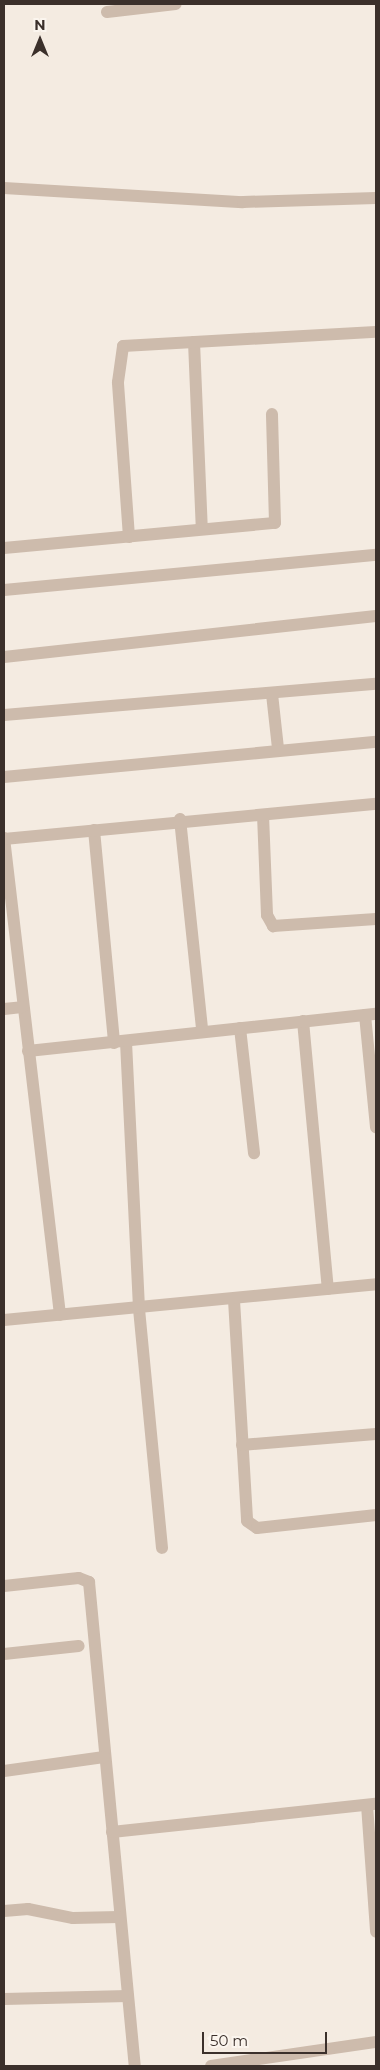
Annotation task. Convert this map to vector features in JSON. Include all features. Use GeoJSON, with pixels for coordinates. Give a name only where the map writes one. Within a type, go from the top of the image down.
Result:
{"type":"FeatureCollection","features":[{"type":"Feature","properties":{"kind":"street"},"geometry":{"type":"LineString","coordinates":[[107,12],[176,4]]}},
{"type":"Feature","properties":{"kind":"street"},"geometry":{"type":"LineString","coordinates":[[4,188],[243,202],[376,198]]}},
{"type":"Feature","properties":{"kind":"street"},"geometry":{"type":"LineString","coordinates":[[129,537],[119,351],[128,344],[376,332]]}},
{"type":"Feature","properties":{"kind":"street"},"geometry":{"type":"LineString","coordinates":[[194,342],[202,530]]}},
{"type":"Feature","properties":{"kind":"street"},"geometry":{"type":"LineString","coordinates":[[4,548],[275,523],[272,414]]}},
{"type":"Feature","properties":{"kind":"street"},"geometry":{"type":"LineString","coordinates":[[4,590],[376,556]]}},
{"type":"Feature","properties":{"kind":"street"},"geometry":{"type":"LineString","coordinates":[[4,657],[376,616]]}},
{"type":"Feature","properties":{"kind":"street"},"geometry":{"type":"LineString","coordinates":[[4,715],[376,684]]}},
{"type":"Feature","properties":{"kind":"street"},"geometry":{"type":"LineString","coordinates":[[272,694],[278,748]]}},
{"type":"Feature","properties":{"kind":"street"},"geometry":{"type":"LineString","coordinates":[[4,777],[278,748],[376,742]]}},
{"type":"Feature","properties":{"kind":"street"},"geometry":{"type":"LineString","coordinates":[[60,1315],[22,1006],[8,928],[4,839],[180,820],[262,815],[376,804]]}},
{"type":"Feature","properties":{"kind":"street"},"geometry":{"type":"LineString","coordinates":[[262,815],[267,915],[273,926],[376,919]]}},
{"type":"Feature","properties":{"kind":"street"},"geometry":{"type":"LineString","coordinates":[[180,820],[202,1030]]}},
{"type":"Feature","properties":{"kind":"street"},"geometry":{"type":"LineString","coordinates":[[94,830],[120,1043],[139,1309],[162,1548]]}},
{"type":"Feature","properties":{"kind":"street"},"geometry":{"type":"LineString","coordinates":[[4,1009],[22,1006]]}},
{"type":"Feature","properties":{"kind":"street"},"geometry":{"type":"LineString","coordinates":[[28,1051],[120,1043],[202,1030],[240,1028],[370,1014],[376,1127]]}},
{"type":"Feature","properties":{"kind":"street"},"geometry":{"type":"LineString","coordinates":[[303,1021],[328,1289]]}},
{"type":"Feature","properties":{"kind":"street"},"geometry":{"type":"LineString","coordinates":[[240,1028],[254,1153]]}},
{"type":"Feature","properties":{"kind":"street"},"geometry":{"type":"LineString","coordinates":[[4,1320],[234,1300],[376,1284]]}},
{"type":"Feature","properties":{"kind":"street"},"geometry":{"type":"LineString","coordinates":[[234,1300],[247,1521],[257,1528],[376,1515]]}},
{"type":"Feature","properties":{"kind":"street"},"geometry":{"type":"LineString","coordinates":[[242,1445],[376,1434]]}},
{"type":"Feature","properties":{"kind":"street"},"geometry":{"type":"LineString","coordinates":[[4,1586],[79,1578],[90,1582],[104,1757],[135,2066]]}},
{"type":"Feature","properties":{"kind":"street"},"geometry":{"type":"LineString","coordinates":[[4,1654],[79,1646]]}},
{"type":"Feature","properties":{"kind":"street"},"geometry":{"type":"LineString","coordinates":[[4,1771],[104,1757]]}},
{"type":"Feature","properties":{"kind":"street"},"geometry":{"type":"LineString","coordinates":[[112,1832],[372,1804],[373,1887],[376,1932]]}},
{"type":"Feature","properties":{"kind":"street"},"geometry":{"type":"LineString","coordinates":[[4,1911],[36,1909],[73,1918],[119,1917]]}},
{"type":"Feature","properties":{"kind":"street"},"geometry":{"type":"LineString","coordinates":[[4,1999],[128,1996]]}},
{"type":"Feature","properties":{"kind":"street"},"geometry":{"type":"LineString","coordinates":[[211,2066],[257,2064],[376,2042]]}}]}
